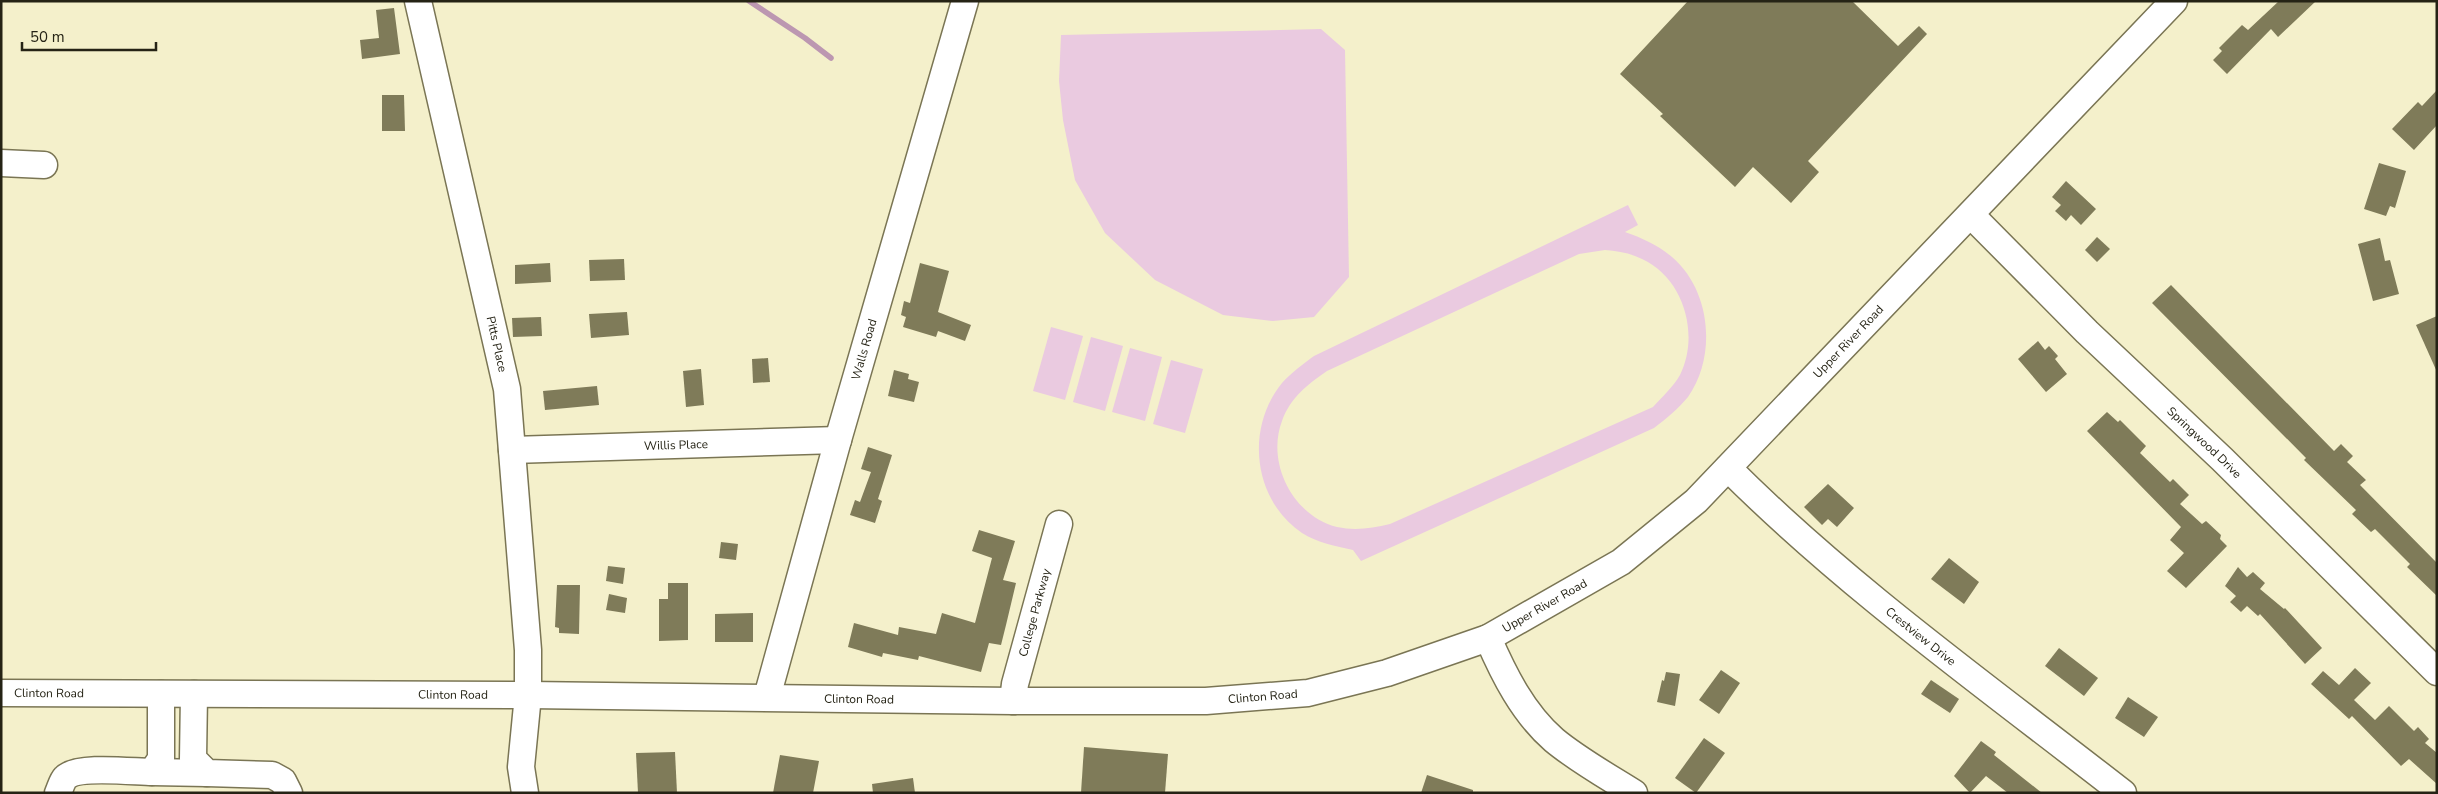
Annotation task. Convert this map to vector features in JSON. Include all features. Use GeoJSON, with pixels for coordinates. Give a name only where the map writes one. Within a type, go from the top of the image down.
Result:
{"type":"FeatureCollection","features":[{"type":"Feature","properties":{"kind":"street","name":"Pitts Place"},"geometry":{"type":"LineString","coordinates":[[418,1],[507,389],[528,650],[528,695],[521,766],[525,793]]}},
{"type":"Feature","properties":{"kind":"street","name":"Walls Road"},"geometry":{"type":"LineString","coordinates":[[767,697],[838,440],[965,1]]}},
{"type":"Feature","properties":{"kind":"street","name":"Upper River Road"},"geometry":{"type":"LineString","coordinates":[[1488,638],[1621,562],[1696,501],[2174,1]]}},
{"type":"Feature","properties":{"kind":"street"},"geometry":{"type":"LineString","coordinates":[[1,163],[44,165]]}},
{"type":"Feature","properties":{"kind":"street","name":"Springwood Drive"},"geometry":{"type":"LineString","coordinates":[[1971,215],[2087,332],[2222,459],[2437,672]]}},
{"type":"Feature","properties":{"kind":"street","name":"Willis Place"},"geometry":{"type":"LineString","coordinates":[[512,450],[838,440]]}},
{"type":"Feature","properties":{"kind":"street","name":"Crestview Drive"},"geometry":{"type":"LineString","coordinates":[[1728,468],[1752,492],[1856,584],[2123,793]]}},
{"type":"Feature","properties":{"kind":"street","name":"College Parkway"},"geometry":{"type":"LineString","coordinates":[[1013,701],[1015,684],[1059,524]]}},
{"type":"Feature","properties":{"kind":"street"},"geometry":{"type":"LineString","coordinates":[[1488,638],[1504,676],[1530,712],[1554,739],[1634,793]]}},
{"type":"Feature","properties":{"kind":"street","name":"Clinton Road"},"geometry":{"type":"LineString","coordinates":[[1,693],[1206,701],[1308,693],[1387,673],[1488,638]]}},
{"type":"Feature","properties":{"kind":"street"},"geometry":{"type":"LineString","coordinates":[[152,772],[161,759],[161,694]]}},
{"type":"Feature","properties":{"kind":"street"},"geometry":{"type":"LineString","coordinates":[[194,694],[194,759],[207,774]]}},
{"type":"Feature","properties":{"kind":"street"},"geometry":{"type":"LineString","coordinates":[[58,793],[64,778],[73,773],[86,771],[272,775],[283,781],[289,793]]}},
{"type":"Feature","properties":{"kind":"shaded area"},"geometry":{"type":"Polygon","coordinates":[[[1321,29],[1345,50],[1349,277],[1314,317],[1273,321],[1223,315],[1155,280],[1105,233],[1075,180],[1063,120],[1059,81],[1061,35],[1321,29]]]}},
{"type":"Feature","properties":{"kind":"shaded area"},"geometry":{"type":"Polygon","coordinates":[[[1628,205],[1638,225],[1625,232],[1644,239],[1661,249],[1672,257],[1685,271],[1695,287],[1702,305],[1705,324],[1706,343],[1697,381],[1688,397],[1654,428],[1361,561],[1353,550],[1320,542],[1302,533],[1286,519],[1273,502],[1264,483],[1259,442],[1263,421],[1270,401],[1282,383],[1314,356],[1628,205]],[[1605,250],[1579,254],[1327,371],[1313,381],[1300,392],[1285,413],[1278,437],[1278,454],[1281,470],[1287,486],[1296,500],[1321,521],[1337,527],[1351,529],[1390,524],[1653,407],[1671,388],[1680,375],[1686,359],[1688,326],[1684,309],[1678,294],[1657,268],[1633,255],[1605,250]]]}},
{"type":"Feature","properties":{"kind":"shaded area"},"geometry":{"type":"Polygon","coordinates":[[[1051,327],[1083,336],[1065,400],[1033,391],[1051,327]]]}},
{"type":"Feature","properties":{"kind":"shaded area"},"geometry":{"type":"Polygon","coordinates":[[[1091,337],[1123,346],[1105,411],[1073,402],[1091,337]]]}},
{"type":"Feature","properties":{"kind":"shaded area"},"geometry":{"type":"Polygon","coordinates":[[[1130,348],[1162,357],[1145,421],[1112,412],[1130,348]]]}},
{"type":"Feature","properties":{"kind":"shaded area"},"geometry":{"type":"Polygon","coordinates":[[[1171,360],[1203,369],[1185,433],[1153,424],[1171,360]]]}},
{"type":"Feature","properties":{"kind":"building"},"geometry":{"type":"Polygon","coordinates":[[[1688,1],[1852,1],[1898,46],[1919,26],[1927,34],[1808,161],[1819,172],[1791,203],[1753,167],[1735,187],[1660,116],[1663,114],[1620,74],[1688,1]]]}},
{"type":"Feature","properties":{"kind":"building"},"geometry":{"type":"Polygon","coordinates":[[[2279,1],[2316,1],[2278,37],[2271,29],[2227,74],[2213,60],[2222,51],[2219,48],[2242,25],[2248,30],[2279,1]]]}},
{"type":"Feature","properties":{"kind":"building"},"geometry":{"type":"Polygon","coordinates":[[[394,8],[400,54],[362,59],[360,40],[379,38],[376,10],[394,8]]]}},
{"type":"Feature","properties":{"kind":"building"},"geometry":{"type":"Polygon","coordinates":[[[2437,90],[2437,125],[2414,150],[2392,129],[2418,102],[2422,106],[2437,90]]]}},
{"type":"Feature","properties":{"kind":"building"},"geometry":{"type":"Polygon","coordinates":[[[382,95],[404,95],[405,131],[382,131],[382,95]]]}},
{"type":"Feature","properties":{"kind":"building"},"geometry":{"type":"Polygon","coordinates":[[[2379,163],[2406,171],[2395,208],[2390,206],[2386,216],[2364,209],[2379,163]]]}},
{"type":"Feature","properties":{"kind":"building"},"geometry":{"type":"Polygon","coordinates":[[[2066,181],[2096,209],[2081,225],[2071,215],[2066,221],[2055,211],[2061,205],[2052,197],[2066,181]]]}},
{"type":"Feature","properties":{"kind":"building"},"geometry":{"type":"Polygon","coordinates":[[[2097,237],[2110,249],[2097,262],[2085,250],[2097,237]]]}},
{"type":"Feature","properties":{"kind":"building"},"geometry":{"type":"Polygon","coordinates":[[[2380,238],[2385,261],[2390,260],[2399,294],[2373,301],[2358,244],[2380,238]]]}},
{"type":"Feature","properties":{"kind":"building"},"geometry":{"type":"Polygon","coordinates":[[[624,259],[625,280],[590,281],[589,260],[624,259]]]}},
{"type":"Feature","properties":{"kind":"building"},"geometry":{"type":"Polygon","coordinates":[[[550,263],[551,282],[515,284],[515,265],[550,263]]]}},
{"type":"Feature","properties":{"kind":"building"},"geometry":{"type":"Polygon","coordinates":[[[920,263],[949,271],[938,312],[971,325],[965,341],[938,331],[936,337],[903,327],[906,317],[901,315],[904,301],[910,303],[920,263]]]}},
{"type":"Feature","properties":{"kind":"building"},"geometry":{"type":"Polygon","coordinates":[[[2171,285],[2334,451],[2341,444],[2353,456],[2347,462],[2366,480],[2360,485],[2437,563],[2437,596],[2407,567],[2410,564],[2375,529],[2371,532],[2352,514],[2356,510],[2304,460],[2306,458],[2152,303],[2171,285]]]}},
{"type":"Feature","properties":{"kind":"building"},"geometry":{"type":"Polygon","coordinates":[[[627,312],[629,335],[591,338],[589,314],[627,312]]]}},
{"type":"Feature","properties":{"kind":"building"},"geometry":{"type":"Polygon","coordinates":[[[2437,316],[2437,372],[2416,325],[2437,316]]]}},
{"type":"Feature","properties":{"kind":"building"},"geometry":{"type":"Polygon","coordinates":[[[541,317],[542,336],[513,337],[512,318],[541,317]]]}},
{"type":"Feature","properties":{"kind":"building"},"geometry":{"type":"Polygon","coordinates":[[[2038,341],[2045,350],[2049,346],[2058,356],[2055,359],[2067,374],[2046,392],[2018,359],[2038,341]]]}},
{"type":"Feature","properties":{"kind":"building"},"geometry":{"type":"Polygon","coordinates":[[[768,358],[770,382],[753,383],[752,359],[768,358]]]}},
{"type":"Feature","properties":{"kind":"building"},"geometry":{"type":"Polygon","coordinates":[[[701,369],[704,405],[686,407],[683,371],[701,369]]]}},
{"type":"Feature","properties":{"kind":"building"},"geometry":{"type":"Polygon","coordinates":[[[894,370],[909,374],[908,379],[919,382],[914,402],[888,396],[894,370]]]}},
{"type":"Feature","properties":{"kind":"building"},"geometry":{"type":"Polygon","coordinates":[[[597,386],[599,405],[545,410],[543,391],[597,386]]]}},
{"type":"Feature","properties":{"kind":"building"},"geometry":{"type":"Polygon","coordinates":[[[2107,412],[2118,422],[2120,420],[2146,446],[2140,453],[2170,482],[2173,479],[2189,495],[2180,504],[2202,524],[2206,521],[2221,535],[2220,539],[2227,546],[2186,588],[2167,571],[2184,553],[2170,540],[2181,527],[2087,431],[2107,412]]]}},
{"type":"Feature","properties":{"kind":"building"},"geometry":{"type":"Polygon","coordinates":[[[868,447],[892,455],[878,499],[882,501],[875,523],[850,515],[855,500],[860,502],[871,472],[861,469],[868,447]]]}},
{"type":"Feature","properties":{"kind":"building"},"geometry":{"type":"Polygon","coordinates":[[[1828,484],[1854,508],[1837,527],[1828,519],[1822,525],[1804,507],[1828,484]]]}},
{"type":"Feature","properties":{"kind":"building"},"geometry":{"type":"Polygon","coordinates":[[[979,530],[1015,541],[1003,580],[1016,583],[1001,645],[989,643],[981,672],[919,656],[918,660],[883,653],[882,657],[848,647],[854,623],[898,635],[899,627],[936,634],[942,613],[975,623],[992,558],[972,551],[979,530]]]}},
{"type":"Feature","properties":{"kind":"building"},"geometry":{"type":"Polygon","coordinates":[[[721,542],[738,544],[736,560],[719,558],[721,542]]]}},
{"type":"Feature","properties":{"kind":"building"},"geometry":{"type":"Polygon","coordinates":[[[1949,558],[1979,582],[1964,604],[1931,579],[1949,558]]]}},
{"type":"Feature","properties":{"kind":"building"},"geometry":{"type":"Polygon","coordinates":[[[608,566],[625,568],[623,584],[606,581],[608,566]]]}},
{"type":"Feature","properties":{"kind":"building"},"geometry":{"type":"Polygon","coordinates":[[[2238,567],[2247,577],[2253,572],[2265,583],[2260,589],[2285,608],[2322,648],[2305,664],[2260,614],[2258,616],[2247,606],[2241,612],[2230,602],[2236,596],[2225,586],[2238,567]]]}},
{"type":"Feature","properties":{"kind":"building"},"geometry":{"type":"Polygon","coordinates":[[[668,583],[688,583],[688,640],[659,641],[659,599],[668,599],[668,583]]]}},
{"type":"Feature","properties":{"kind":"building"},"geometry":{"type":"Polygon","coordinates":[[[557,585],[580,585],[579,634],[559,633],[559,628],[555,627],[557,585]]]}},
{"type":"Feature","properties":{"kind":"building"},"geometry":{"type":"Polygon","coordinates":[[[609,594],[627,598],[625,613],[606,610],[609,594]]]}},
{"type":"Feature","properties":{"kind":"building"},"geometry":{"type":"Polygon","coordinates":[[[753,613],[753,642],[715,642],[715,614],[753,613]]]}},
{"type":"Feature","properties":{"kind":"building"},"geometry":{"type":"Polygon","coordinates":[[[2059,648],[2098,678],[2084,696],[2045,666],[2059,648]]]}},
{"type":"Feature","properties":{"kind":"building"},"geometry":{"type":"Polygon","coordinates":[[[2355,668],[2371,683],[2354,700],[2375,720],[2389,706],[2414,731],[2418,727],[2429,739],[2425,743],[2437,753],[2437,784],[2409,759],[2401,766],[2352,716],[2349,719],[2311,684],[2323,671],[2339,685],[2355,668]]]}},
{"type":"Feature","properties":{"kind":"building"},"geometry":{"type":"Polygon","coordinates":[[[1721,670],[1740,683],[1719,714],[1699,700],[1721,670]]]}},
{"type":"Feature","properties":{"kind":"building"},"geometry":{"type":"Polygon","coordinates":[[[1666,672],[1680,674],[1675,706],[1657,702],[1662,680],[1664,681],[1666,672]]]}},
{"type":"Feature","properties":{"kind":"building"},"geometry":{"type":"Polygon","coordinates":[[[1931,680],[1959,699],[1950,713],[1921,694],[1931,680]]]}},
{"type":"Feature","properties":{"kind":"building"},"geometry":{"type":"Polygon","coordinates":[[[2128,697],[2158,717],[2144,737],[2115,718],[2128,697]]]}},
{"type":"Feature","properties":{"kind":"building"},"geometry":{"type":"Polygon","coordinates":[[[1704,738],[1725,753],[1696,793],[1675,778],[1704,738]]]}},
{"type":"Feature","properties":{"kind":"building"},"geometry":{"type":"Polygon","coordinates":[[[1981,741],[1996,752],[1994,755],[2042,793],[2008,793],[1986,776],[1970,793],[1954,776],[1981,741]]]}},
{"type":"Feature","properties":{"kind":"building"},"geometry":{"type":"Polygon","coordinates":[[[1084,747],[1168,754],[1165,793],[1081,793],[1084,747]]]}},
{"type":"Feature","properties":{"kind":"building"},"geometry":{"type":"Polygon","coordinates":[[[675,752],[677,793],[638,793],[636,753],[675,752]]]}},
{"type":"Feature","properties":{"kind":"building"},"geometry":{"type":"Polygon","coordinates":[[[780,755],[819,761],[813,793],[773,793],[780,755]]]}},
{"type":"Feature","properties":{"kind":"building"},"geometry":{"type":"Polygon","coordinates":[[[1427,775],[1473,790],[1473,793],[1421,793],[1427,775]]]}},
{"type":"Feature","properties":{"kind":"building"},"geometry":{"type":"Polygon","coordinates":[[[913,778],[915,793],[873,793],[872,784],[913,778]]]}},
{"type":"Feature","properties":{"kind":"waterway"},"geometry":{"type":"LineString","coordinates":[[749,1],[805,38],[831,58]]}}]}
